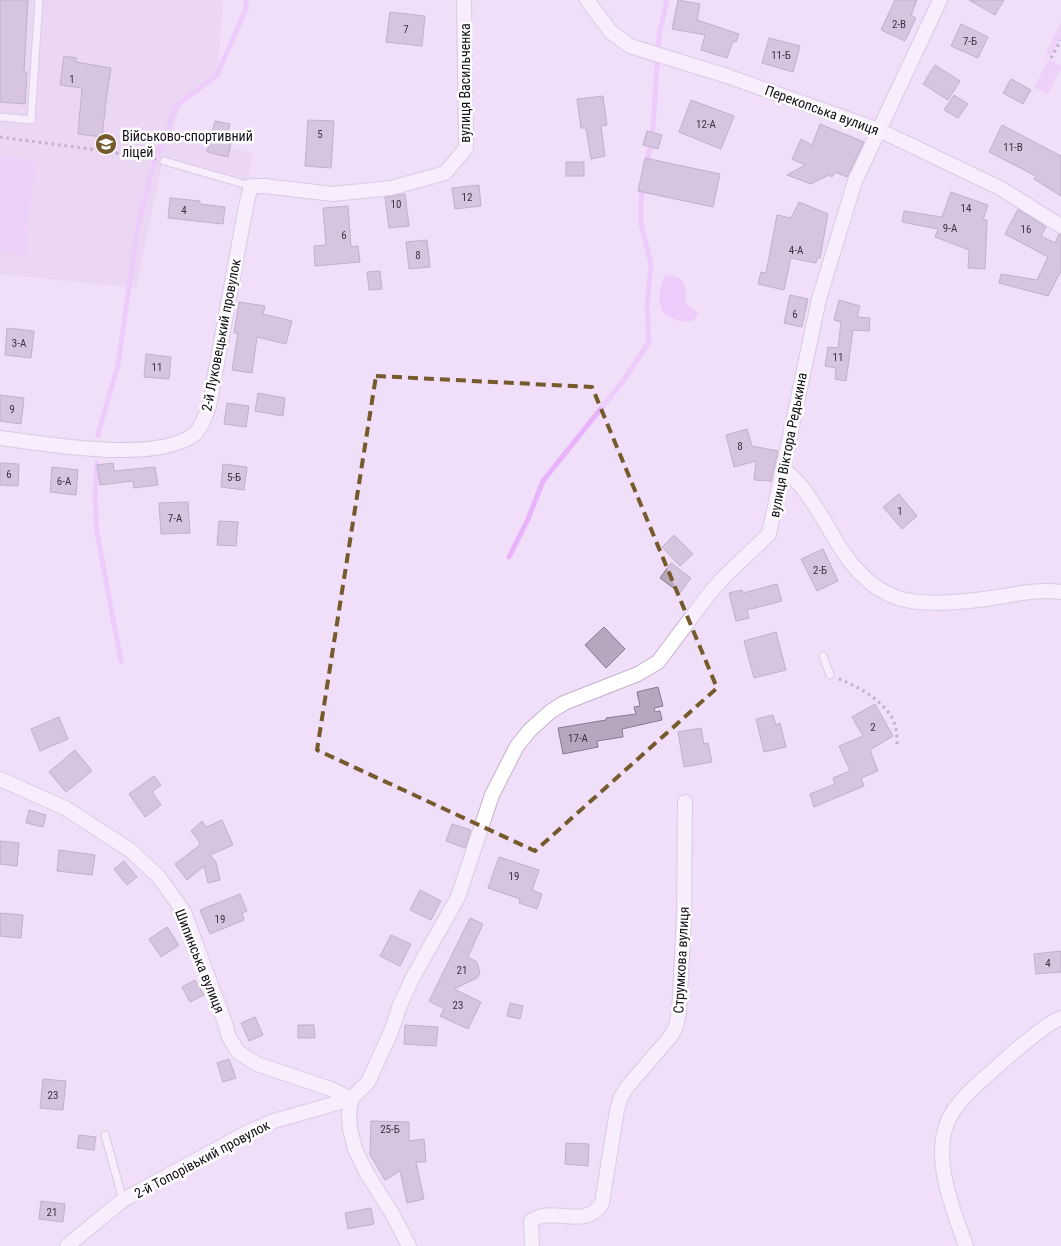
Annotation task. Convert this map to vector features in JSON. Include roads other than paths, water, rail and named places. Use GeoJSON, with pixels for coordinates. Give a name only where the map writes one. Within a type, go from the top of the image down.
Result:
{"type":"FeatureCollection","features":[{"type":"Feature","properties":{"kind":"street","name":"вулиця Васильченка"},"geometry":{"type":"LineString","coordinates":[[252,186],[333,194],[391,188],[445,173],[466,148],[464,0]]}},
{"type":"Feature","properties":{"kind":"street","name":"Перекопська вулиця"},"geometry":{"type":"LineString","coordinates":[[587,0],[611,32],[630,46],[728,76],[879,130],[1000,188],[1061,226]]}},
{"type":"Feature","properties":{"kind":"street","name":"вулиця Віктора Редькина"},"geometry":{"type":"LineString","coordinates":[[351,1099],[368,1082],[413,977],[458,897],[492,795],[517,746],[530,730],[550,712],[564,703],[638,674],[658,662],[719,582],[769,534],[819,299],[855,181],[940,0]]}},
{"type":"Feature","properties":{"kind":"street","name":"2-й Луковецький провулок"},"geometry":{"type":"LineString","coordinates":[[0,438],[93,450],[153,449],[178,444],[194,435],[209,407],[246,206],[252,186]]}},
{"type":"Feature","properties":{"kind":"street"},"geometry":{"type":"LineString","coordinates":[[784,469],[809,496],[844,553],[859,572],[878,588],[899,598],[935,602],[960,601],[1030,592],[1061,592]]}},
{"type":"Feature","properties":{"kind":"street","name":"Шипинська вулиця"},"geometry":{"type":"LineString","coordinates":[[0,780],[65,808],[130,850],[158,876],[184,912],[229,1037],[238,1052],[257,1064],[331,1089],[351,1099]]}},
{"type":"Feature","properties":{"kind":"street","name":"Струмкова вулиця"},"geometry":{"type":"LineString","coordinates":[[532,1246],[531,1221],[538,1216],[588,1216],[597,1212],[600,1208],[617,1110],[621,1097],[671,1036],[676,1026],[679,1012],[684,916],[686,802]]}},
{"type":"Feature","properties":{"kind":"street"},"geometry":{"type":"LineString","coordinates":[[966,1246],[948,1194],[941,1147],[947,1124],[953,1111],[966,1094],[1010,1055],[1061,1018]]}},
{"type":"Feature","properties":{"kind":"street"},"geometry":{"type":"LineString","coordinates":[[351,1099],[350,1129],[355,1149],[366,1172],[393,1215],[409,1246]]}},
{"type":"Feature","properties":{"kind":"street","name":"2-й Топорівький провулок"},"geometry":{"type":"LineString","coordinates":[[68,1246],[123,1200],[248,1132],[274,1121],[351,1099]]}},
{"type":"Feature","properties":{"kind":"lane"},"geometry":{"type":"LineString","coordinates":[[0,117],[31,120],[39,0]]}},
{"type":"Feature","properties":{"kind":"lane"},"geometry":{"type":"LineString","coordinates":[[164,161],[252,186]]}},
{"type":"Feature","properties":{"kind":"lane"},"geometry":{"type":"LineString","coordinates":[[823,656],[830,675]]}},
{"type":"Feature","properties":{"kind":"lane"},"geometry":{"type":"LineString","coordinates":[[105,1135],[123,1200]]}},
{"type":"Feature","properties":{"kind":"waterway"},"geometry":{"type":"LineString","coordinates":[[98,436],[118,365],[137,231],[153,166],[177,105],[217,75],[246,9],[246,0]]}},
{"type":"Feature","properties":{"kind":"waterway"},"geometry":{"type":"LineString","coordinates":[[647,165],[653,127],[659,35],[667,0]]}},
{"type":"Feature","properties":{"kind":"waterway"},"geometry":{"type":"LineString","coordinates":[[509,557],[528,519],[543,481],[623,381],[649,342],[647,305],[651,264],[641,224],[643,185]]}},
{"type":"Feature","properties":{"kind":"waterway"},"geometry":{"type":"LineString","coordinates":[[97,463],[95,499],[97,533],[121,661]]}},
{"type":"Feature","properties":{"kind":"place","name":"Військово-спортивний ліцей"},"geometry":{"type":"Point","coordinates":[106,144]}}]}
